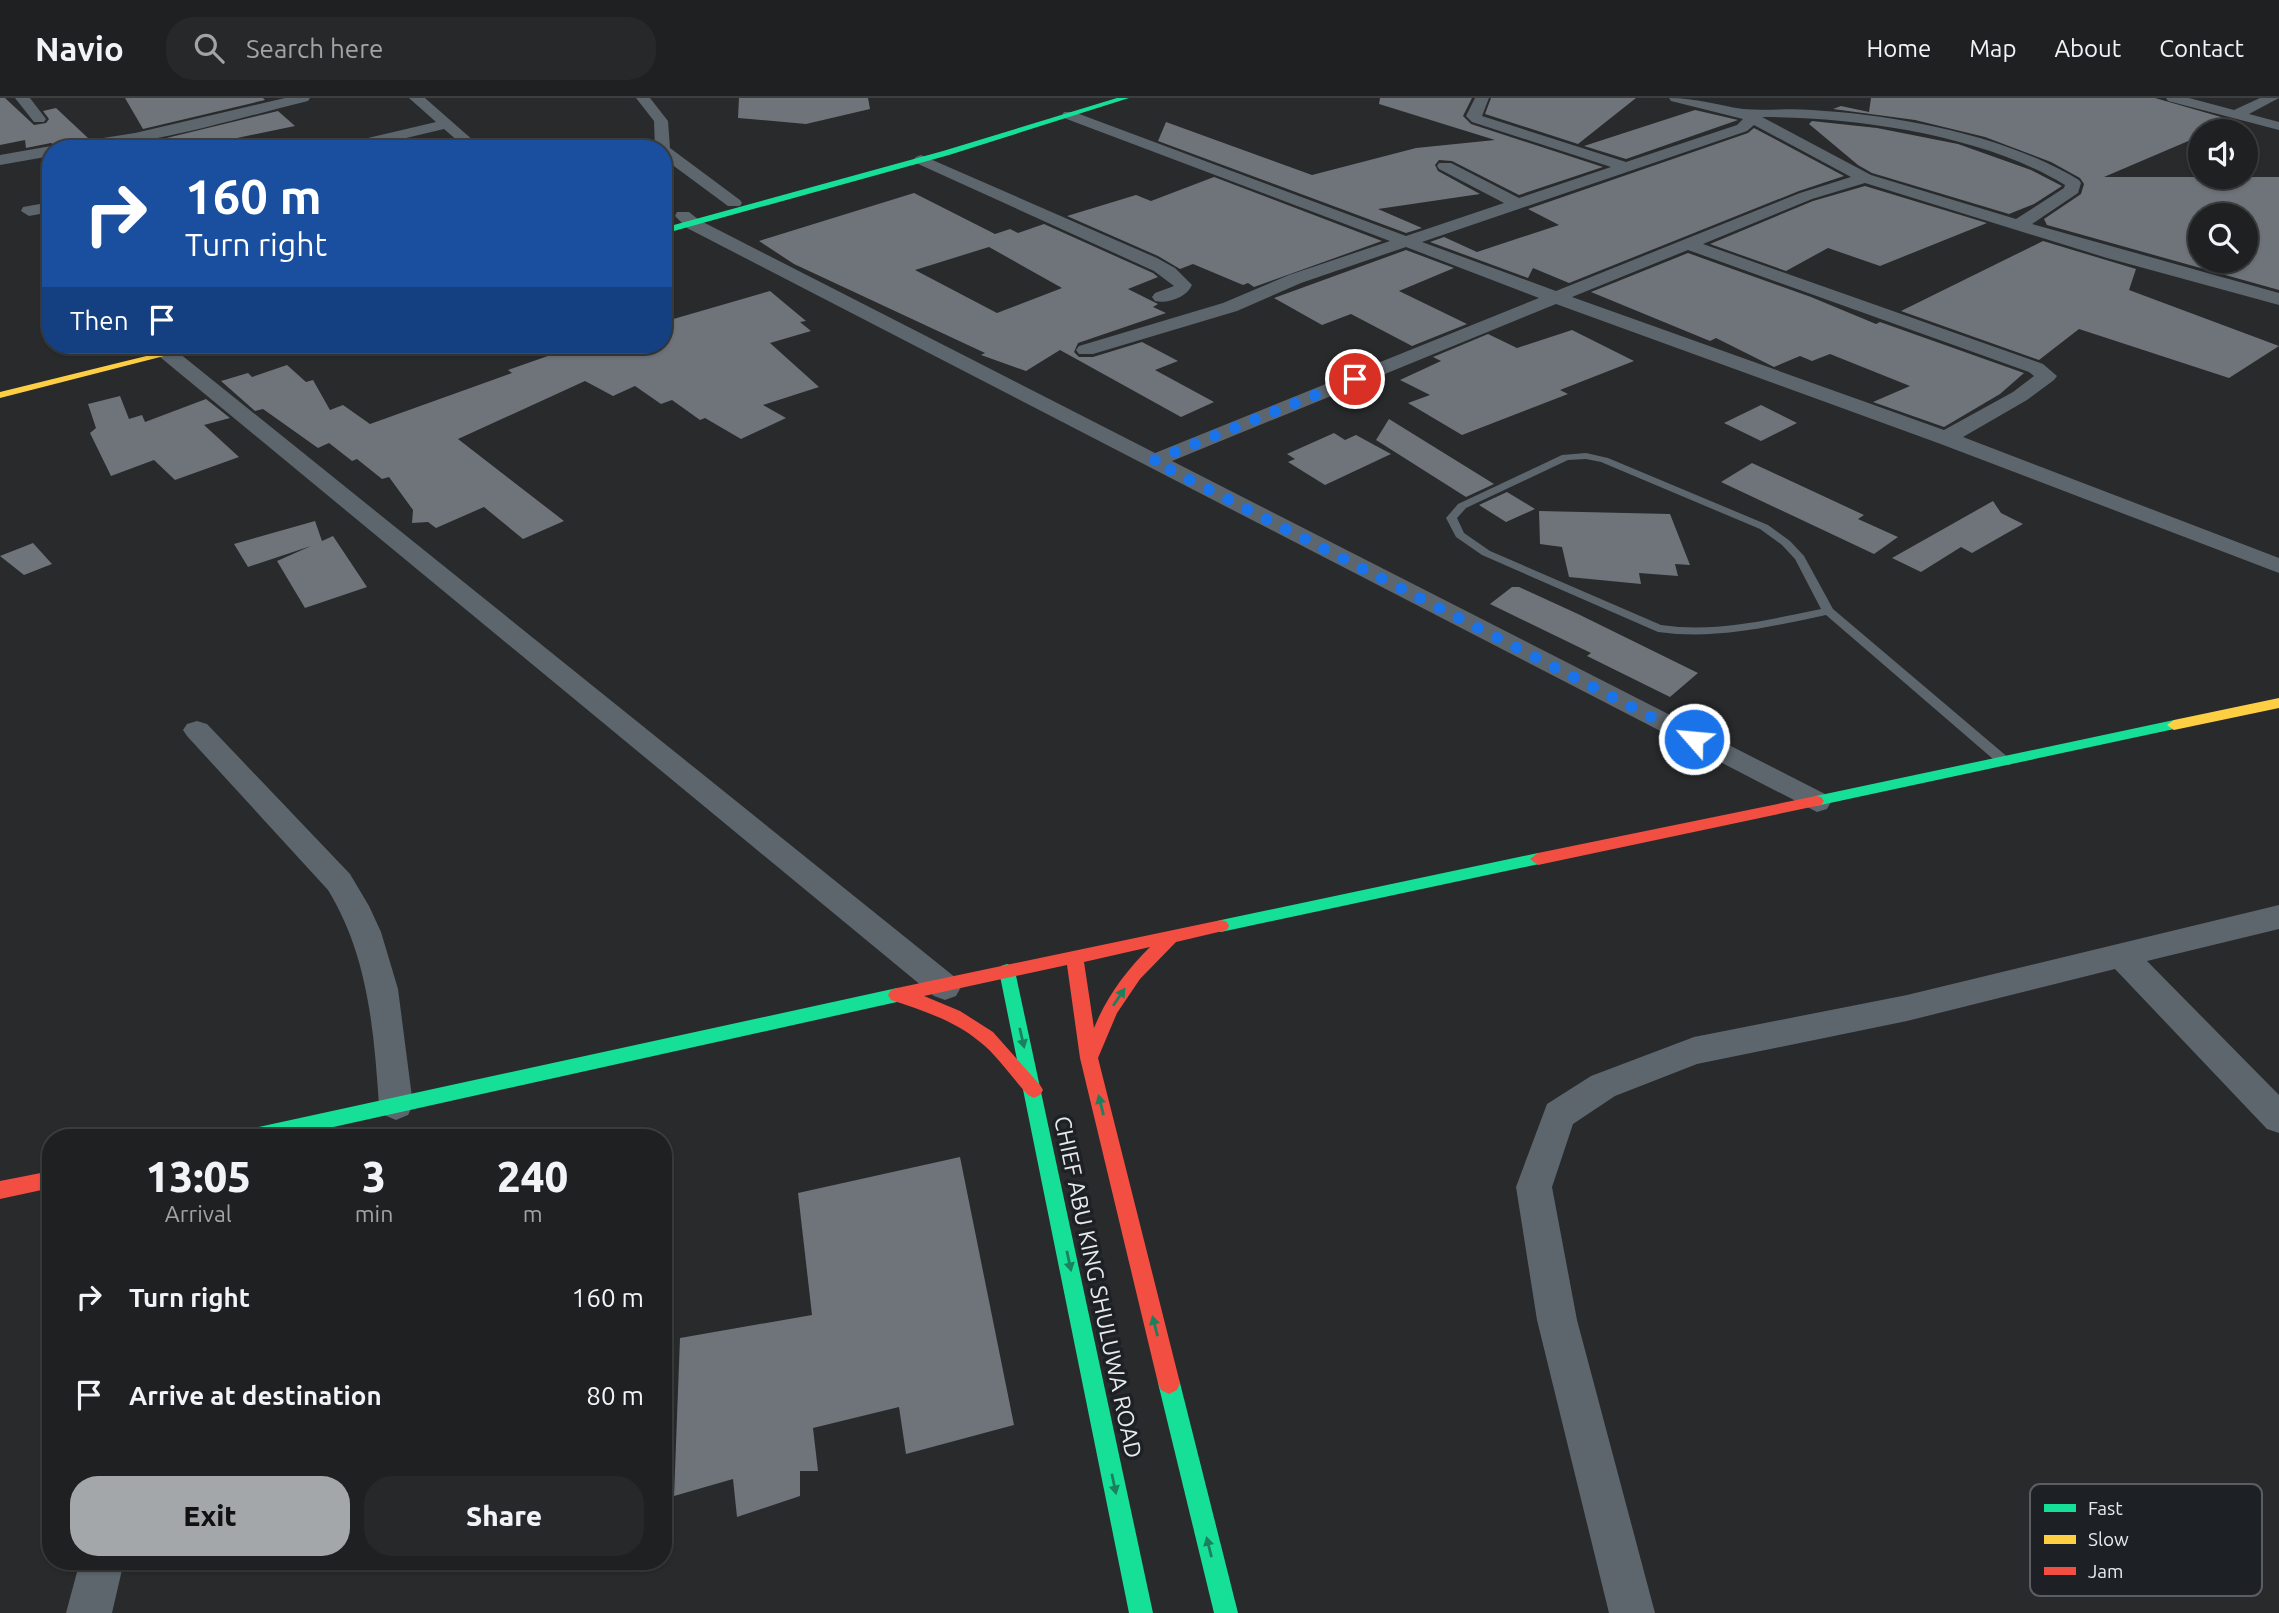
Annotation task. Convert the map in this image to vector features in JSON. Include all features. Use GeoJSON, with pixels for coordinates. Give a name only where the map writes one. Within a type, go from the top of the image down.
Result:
{"type":"FeatureCollection","features":[{"type":"Feature","properties":{"kind":"main road"},"geometry":{"type":"LineString","coordinates":[[672,227],[734,203],[1094,98]]}},
{"type":"Feature","properties":{"kind":"main road"},"geometry":{"type":"LineString","coordinates":[[672,221],[688,220],[920,160],[1125,98]]}},
{"type":"Feature","properties":{"kind":"main road"},"geometry":{"type":"LineString","coordinates":[[0,385],[143,354]]}},
{"type":"Feature","properties":{"kind":"main road"},"geometry":{"type":"LineString","coordinates":[[0,396],[131,357]]}},
{"type":"Feature","properties":{"kind":"main road"},"geometry":{"type":"LineString","coordinates":[[286,1129],[945,987],[1007,971],[1075,959],[2279,703]]}},
{"type":"Feature","properties":{"kind":"main road"},"geometry":{"type":"LineString","coordinates":[[1089,1058],[1110,1010],[1122,992],[1135,974],[1170,938]]}},
{"type":"Feature","properties":{"kind":"main road"},"geometry":{"type":"LineString","coordinates":[[1075,959],[1089,1058],[1226,1613]]}},
{"type":"Feature","properties":{"kind":"main road","name":"CHIEF ABU KING SHULUWA ROAD"},"geometry":{"type":"LineString","coordinates":[[1007,971],[1034,1090],[1141,1613]]}},
{"type":"Feature","properties":{"kind":"main road"},"geometry":{"type":"LineString","coordinates":[[904,995],[954,1016],[987,1037],[1034,1090]]}},
{"type":"Feature","properties":{"kind":"main road"},"geometry":{"type":"LineString","coordinates":[[0,1190],[42,1181]]}},
{"type":"Feature","properties":{"kind":"street"},"geometry":{"type":"LineString","coordinates":[[22,98],[39,119]]}},
{"type":"Feature","properties":{"kind":"street"},"geometry":{"type":"LineString","coordinates":[[122,140],[303,98]]}},
{"type":"Feature","properties":{"kind":"street"},"geometry":{"type":"LineString","coordinates":[[416,98],[466,140]]}},
{"type":"Feature","properties":{"kind":"street"},"geometry":{"type":"LineString","coordinates":[[643,98],[661,121],[661,140]]}},
{"type":"Feature","properties":{"kind":"street"},"geometry":{"type":"LineString","coordinates":[[1482,98],[1474,111],[1473,116],[1477,119],[1626,167]]}},
{"type":"Feature","properties":{"kind":"street"},"geometry":{"type":"LineString","coordinates":[[1676,98],[1774,130],[1865,178],[2018,225],[2279,299]]}},
{"type":"Feature","properties":{"kind":"street"},"geometry":{"type":"LineString","coordinates":[[2173,98],[2279,126]]}},
{"type":"Feature","properties":{"kind":"street"},"geometry":{"type":"LineString","coordinates":[[2235,114],[2272,98]]}},
{"type":"Feature","properties":{"kind":"street"},"geometry":{"type":"LineString","coordinates":[[1086,350],[1230,307],[1296,279],[1626,167],[1745,120],[1802,112],[1907,126],[1996,150],[2055,171],[2073,183],[2073,190],[2018,225]]}},
{"type":"Feature","properties":{"kind":"street"},"geometry":{"type":"LineString","coordinates":[[1069,115],[1557,298],[1946,438],[2279,566]]}},
{"type":"Feature","properties":{"kind":"street"},"geometry":{"type":"LineString","coordinates":[[378,140],[447,124]]}},
{"type":"Feature","properties":{"kind":"street"},"geometry":{"type":"LineString","coordinates":[[0,160],[42,153]]}},
{"type":"Feature","properties":{"kind":"street"},"geometry":{"type":"LineString","coordinates":[[672,159],[734,203]]}},
{"type":"Feature","properties":{"kind":"street"},"geometry":{"type":"LineString","coordinates":[[920,160],[1114,245],[1171,274],[1184,285],[1181,290],[1161,296]]}},
{"type":"Feature","properties":{"kind":"street"},"geometry":{"type":"LineString","coordinates":[[1445,166],[1516,203]]}},
{"type":"Feature","properties":{"kind":"street"},"geometry":{"type":"LineString","coordinates":[[1153,461],[1806,196],[1865,178]]}},
{"type":"Feature","properties":{"kind":"street"},"geometry":{"type":"LineString","coordinates":[[29,212],[42,209]]}},
{"type":"Feature","properties":{"kind":"street"},"geometry":{"type":"LineString","coordinates":[[688,220],[1817,802]]}},
{"type":"Feature","properties":{"kind":"street"},"geometry":{"type":"LineString","coordinates":[[1690,245],[2036,368],[2047,376],[2020,396],[1946,438]]}},
{"type":"Feature","properties":{"kind":"street"},"geometry":{"type":"LineString","coordinates":[[170,354],[945,987]]}},
{"type":"Feature","properties":{"kind":"street"},"geometry":{"type":"LineString","coordinates":[[197,730],[353,900],[369,937],[391,1037],[396,1105]]}},
{"type":"Feature","properties":{"kind":"street"},"geometry":{"type":"LineString","coordinates":[[1632,1613],[1556,1320],[1534,1187],[1559,1115],[1603,1086],[1694,1051],[1907,1008],[2279,917]]}},
{"type":"Feature","properties":{"kind":"street"},"geometry":{"type":"LineString","coordinates":[[2122,956],[2279,1118]]}},
{"type":"Feature","properties":{"kind":"street"},"geometry":{"type":"LineString","coordinates":[[89,1613],[100,1570]]}},
{"type":"Feature","properties":{"kind":"lane"},"geometry":{"type":"LineString","coordinates":[[1828,611],[1717,633],[1685,633],[1658,628],[1486,553],[1460,535],[1451,518],[1462,506],[1566,457],[1586,456],[1604,460],[1764,527],[1786,543],[1800,558],[1828,611],[2005,762]]}},
{"type":"Feature","properties":{"kind":"building"},"geometry":{"type":"Polygon","coordinates":[[[0,98],[5,98],[34,125],[46,123],[49,119],[43,111],[56,108],[88,138],[42,140],[42,145],[26,148],[25,140],[0,145],[0,98]]]}},
{"type":"Feature","properties":{"kind":"building"},"geometry":{"type":"Polygon","coordinates":[[[125,98],[263,98],[265,100],[143,129],[125,98]]]}},
{"type":"Feature","properties":{"kind":"building"},"geometry":{"type":"Polygon","coordinates":[[[739,98],[868,98],[870,109],[806,124],[738,118],[739,98]]]}},
{"type":"Feature","properties":{"kind":"building"},"geometry":{"type":"Polygon","coordinates":[[[1380,98],[1472,98],[1463,116],[1471,124],[1603,167],[1519,195],[1452,161],[1439,160],[1435,165],[1438,171],[1480,194],[1378,209],[1422,228],[1406,233],[1158,141],[1166,122],[1312,175],[1416,148],[1495,140],[1379,104],[1380,98]]]}},
{"type":"Feature","properties":{"kind":"building"},"geometry":{"type":"Polygon","coordinates":[[[1491,98],[1636,98],[1578,144],[1485,114],[1491,98]]]}},
{"type":"Feature","properties":{"kind":"building"},"geometry":{"type":"Polygon","coordinates":[[[1871,98],[2155,98],[2228,119],[2188,119],[2188,141],[2104,177],[2188,177],[2188,189],[2258,189],[2258,177],[2279,177],[2279,290],[2218,273],[2258,273],[2258,203],[2188,203],[2188,265],[2047,225],[2044,219],[2081,194],[2084,184],[2080,178],[2051,162],[1985,137],[1915,120],[1833,109],[1841,106],[1869,112],[1871,98]]]}},
{"type":"Feature","properties":{"kind":"building"},"geometry":{"type":"Polygon","coordinates":[[[1695,110],[1738,120],[1626,159],[1584,146],[1695,110]]]}},
{"type":"Feature","properties":{"kind":"building"},"geometry":{"type":"Polygon","coordinates":[[[278,111],[295,126],[237,138],[238,140],[158,140],[278,111]]]}},
{"type":"Feature","properties":{"kind":"building"},"geometry":{"type":"Polygon","coordinates":[[[1812,121],[1877,128],[1958,144],[2031,170],[2062,186],[2034,204],[2009,214],[1872,173],[1858,165],[1809,124],[1812,121]]]}},
{"type":"Feature","properties":{"kind":"building"},"geometry":{"type":"Polygon","coordinates":[[[1754,128],[1844,176],[1799,191],[1569,283],[1533,268],[1528,278],[1430,242],[1444,237],[1477,252],[1559,225],[1528,209],[1748,133],[1754,128]]]}},
{"type":"Feature","properties":{"kind":"building"},"geometry":{"type":"Polygon","coordinates":[[[1214,177],[1382,241],[1254,287],[1193,264],[1180,269],[1158,256],[1067,216],[1136,195],[1151,201],[1214,177]]]}},
{"type":"Feature","properties":{"kind":"building"},"geometry":{"type":"Polygon","coordinates":[[[1865,186],[1987,223],[1880,266],[1828,248],[1786,271],[1710,244],[1813,201],[1865,186]]]}},
{"type":"Feature","properties":{"kind":"building"},"geometry":{"type":"Polygon","coordinates":[[[914,193],[995,234],[1010,229],[1018,233],[1044,224],[1158,277],[1128,289],[1158,304],[1153,307],[1166,313],[1078,343],[1074,352],[1079,357],[1093,357],[1142,342],[1178,361],[1155,370],[1214,402],[1181,417],[1060,350],[1026,371],[981,355],[985,353],[794,264],[759,241],[914,193]],[[989,247],[915,270],[997,313],[1062,288],[989,247]]]}},
{"type":"Feature","properties":{"kind":"building"},"geometry":{"type":"Polygon","coordinates":[[[2043,241],[2136,269],[2129,290],[2279,346],[2229,378],[2079,329],[2039,360],[1901,311],[2043,241]]]}},
{"type":"Feature","properties":{"kind":"building"},"geometry":{"type":"Polygon","coordinates":[[[1406,250],[1454,268],[1399,291],[1467,324],[1412,346],[1351,314],[1322,325],[1274,298],[1406,250]]]}},
{"type":"Feature","properties":{"kind":"building"},"geometry":{"type":"Polygon","coordinates":[[[1688,253],[1811,297],[1876,324],[1880,322],[2024,373],[2000,394],[1944,427],[1873,402],[1910,386],[1830,354],[1812,361],[1800,356],[1774,367],[1716,338],[1710,341],[1591,292],[1688,253]]]}},
{"type":"Feature","properties":{"kind":"building"},"geometry":{"type":"Polygon","coordinates":[[[770,291],[806,321],[800,322],[811,331],[770,343],[819,387],[763,405],[786,418],[741,439],[705,418],[700,420],[672,400],[661,404],[635,386],[613,396],[585,381],[458,439],[564,521],[523,539],[484,507],[436,528],[428,522],[412,523],[413,510],[389,477],[382,479],[357,459],[352,461],[329,443],[318,448],[263,409],[255,411],[221,381],[248,373],[252,377],[287,365],[306,382],[313,380],[330,410],[343,405],[370,424],[512,373],[508,370],[553,354],[672,354],[672,319],[770,291]]]}},
{"type":"Feature","properties":{"kind":"building"},"geometry":{"type":"Polygon","coordinates":[[[1572,330],[1634,361],[1560,390],[1568,394],[1462,435],[1408,403],[1430,395],[1400,380],[1441,361],[1433,357],[1488,334],[1517,348],[1572,330]]]}},
{"type":"Feature","properties":{"kind":"building"},"geometry":{"type":"Polygon","coordinates":[[[120,396],[129,419],[142,415],[145,422],[206,399],[230,418],[204,425],[239,457],[175,480],[154,460],[111,476],[90,433],[96,428],[88,404],[120,396]]]}},
{"type":"Feature","properties":{"kind":"building"},"geometry":{"type":"Polygon","coordinates":[[[1761,405],[1797,423],[1761,441],[1724,423],[1761,405]]]}},
{"type":"Feature","properties":{"kind":"building"},"geometry":{"type":"Polygon","coordinates":[[[1389,419],[1494,484],[1466,497],[1376,440],[1389,419]]]}},
{"type":"Feature","properties":{"kind":"building"},"geometry":{"type":"Polygon","coordinates":[[[1334,433],[1345,440],[1356,435],[1391,454],[1325,485],[1288,462],[1295,459],[1287,454],[1334,433]]]}},
{"type":"Feature","properties":{"kind":"building"},"geometry":{"type":"Polygon","coordinates":[[[1752,463],[1864,515],[1858,519],[1898,537],[1874,554],[1721,482],[1752,463]]]}},
{"type":"Feature","properties":{"kind":"building"},"geometry":{"type":"Polygon","coordinates":[[[1507,492],[1535,509],[1506,522],[1479,505],[1507,492]]]}},
{"type":"Feature","properties":{"kind":"building"},"geometry":{"type":"Polygon","coordinates":[[[1993,501],[2001,513],[2023,524],[1972,553],[1961,547],[1921,572],[1892,558],[1993,501]]]}},
{"type":"Feature","properties":{"kind":"building"},"geometry":{"type":"Polygon","coordinates":[[[1539,511],[1670,514],[1690,565],[1675,564],[1678,576],[1639,573],[1641,584],[1569,577],[1562,547],[1540,544],[1539,511]]]}},
{"type":"Feature","properties":{"kind":"building"},"geometry":{"type":"Polygon","coordinates":[[[315,521],[322,541],[333,536],[367,587],[305,608],[277,561],[311,546],[248,567],[234,544],[315,521]]]}},
{"type":"Feature","properties":{"kind":"building"},"geometry":{"type":"Polygon","coordinates":[[[33,543],[52,564],[24,575],[0,556],[33,543]]]}},
{"type":"Feature","properties":{"kind":"building"},"geometry":{"type":"Polygon","coordinates":[[[1512,587],[1519,587],[1578,614],[1698,673],[1670,697],[1587,656],[1591,653],[1490,604],[1512,587]]]}},
{"type":"Feature","properties":{"kind":"building"},"geometry":{"type":"Polygon","coordinates":[[[960,1157],[1014,1425],[906,1454],[899,1407],[813,1428],[818,1471],[800,1471],[800,1496],[737,1517],[733,1479],[674,1496],[680,1338],[812,1315],[798,1193],[960,1157]]]}},
{"type":"Feature","properties":{"kind":"traffic: fast"},"geometry":{"type":"LineString","coordinates":[[672,229],[946,153],[1125,98]]}},
{"type":"Feature","properties":{"kind":"traffic: fast"},"geometry":{"type":"LineString","coordinates":[[1816,801],[2174,725]]}},
{"type":"Feature","properties":{"kind":"traffic: fast"},"geometry":{"type":"LineString","coordinates":[[1221,926],[1538,859]]}},
{"type":"Feature","properties":{"kind":"traffic: fast"},"geometry":{"type":"LineString","coordinates":[[1007,971],[1141,1613]]}},
{"type":"Feature","properties":{"kind":"traffic: fast"},"geometry":{"type":"LineString","coordinates":[[286,1129],[897,995]]}},
{"type":"Feature","properties":{"kind":"traffic: fast"},"geometry":{"type":"LineString","coordinates":[[1169,1383],[1226,1613]]}},
{"type":"Feature","properties":{"kind":"traffic: slow"},"geometry":{"type":"LineString","coordinates":[[0,395],[166,354]]}},
{"type":"Feature","properties":{"kind":"traffic: slow"},"geometry":{"type":"LineString","coordinates":[[2174,725],[2279,703]]}},
{"type":"Feature","properties":{"kind":"traffic: jam"},"geometry":{"type":"LineString","coordinates":[[1538,859],[1816,801]]}},
{"type":"Feature","properties":{"kind":"traffic: jam"},"geometry":{"type":"LineString","coordinates":[[897,995],[1221,926]]}},
{"type":"Feature","properties":{"kind":"traffic: jam"},"geometry":{"type":"LineString","coordinates":[[1089,1058],[1110,1010],[1134,974],[1170,938]]}},
{"type":"Feature","properties":{"kind":"traffic: jam"},"geometry":{"type":"LineString","coordinates":[[1075,959],[1089,1058],[1169,1383]]}},
{"type":"Feature","properties":{"kind":"traffic: jam"},"geometry":{"type":"LineString","coordinates":[[904,995],[954,1016],[987,1037],[1034,1090]]}},
{"type":"Feature","properties":{"kind":"traffic: jam"},"geometry":{"type":"LineString","coordinates":[[0,1190],[42,1181]]}},
{"type":"Feature","properties":{"kind":"route"},"geometry":{"type":"LineString","coordinates":[[1355,379],[1153,461],[1694,739]]}}]}
